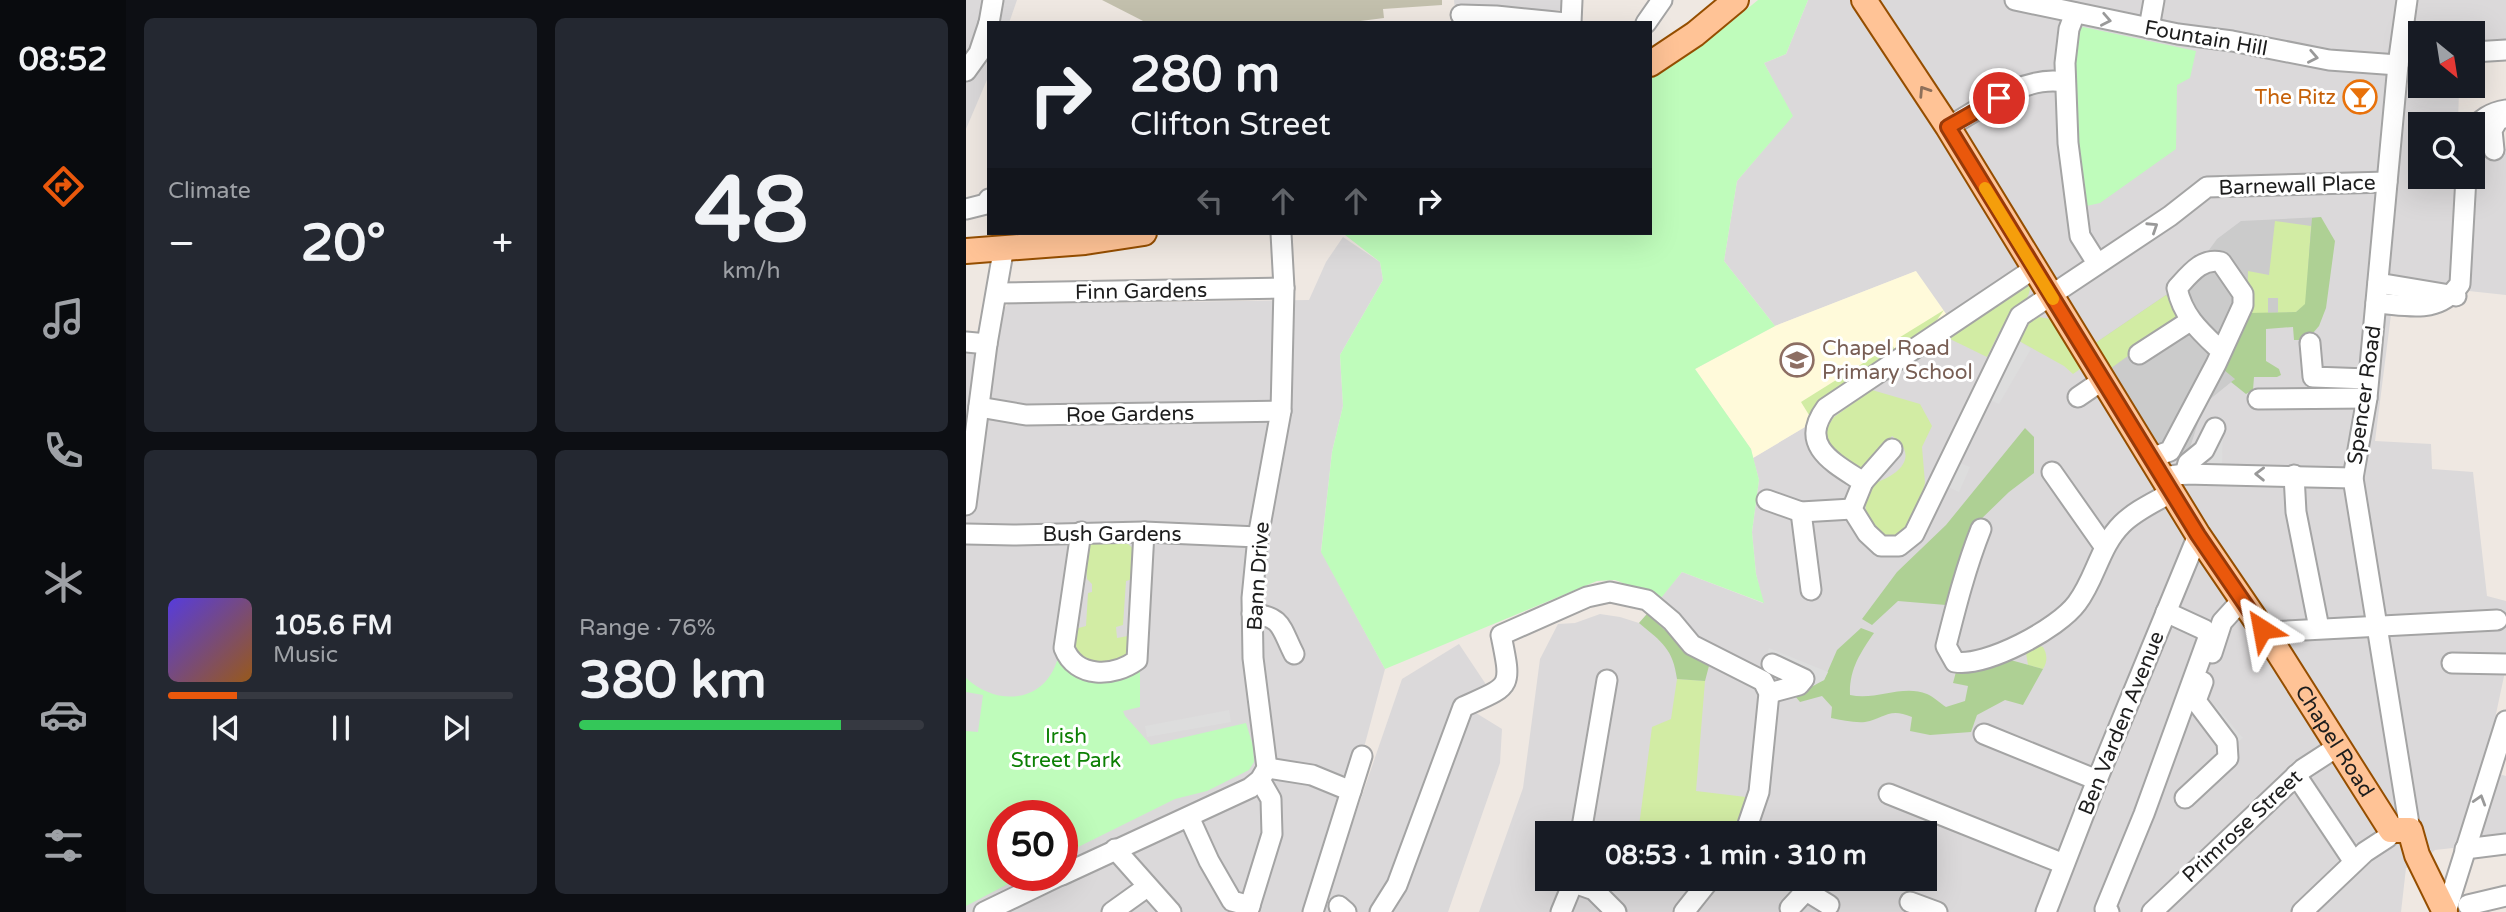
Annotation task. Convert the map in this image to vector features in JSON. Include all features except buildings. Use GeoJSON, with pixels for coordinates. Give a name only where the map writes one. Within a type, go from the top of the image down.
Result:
{"type":"FeatureCollection","features":[{"type":"Feature","properties":{"kind":"main road"},"geometry":{"type":"LineString","coordinates":[[1652,63],[1695,34],[1736,0]]}},
{"type":"Feature","properties":{"kind":"main road","name":"Chapel Road"},"geometry":{"type":"LineString","coordinates":[[1864,0],[1948,127],[2103,380],[2168,475],[2198,535],[2262,629],[2269,632],[2270,639],[2337,747],[2400,830],[2453,910]]}},
{"type":"Feature","properties":{"kind":"main road"},"geometry":{"type":"LineString","coordinates":[[966,251],[1114,235]]}},
{"type":"Feature","properties":{"kind":"street"},"geometry":{"type":"LineString","coordinates":[[989,21],[993,0]]}},
{"type":"Feature","properties":{"kind":"street"},"geometry":{"type":"LineString","coordinates":[[1568,21],[1572,0]]}},
{"type":"Feature","properties":{"kind":"street"},"geometry":{"type":"LineString","coordinates":[[1647,21],[1662,0]]}},
{"type":"Feature","properties":{"kind":"street","name":"Fountain Hill"},"geometry":{"type":"LineString","coordinates":[[2015,0],[2149,28],[2329,60],[2398,65]]}},
{"type":"Feature","properties":{"kind":"street"},"geometry":{"type":"LineString","coordinates":[[2149,28],[2154,0]]}},
{"type":"Feature","properties":{"kind":"street","name":"Spencer Road"},"geometry":{"type":"LineString","coordinates":[[2400,830],[2378,625],[2353,478],[2368,388],[2398,65],[2407,0]]}},
{"type":"Feature","properties":{"kind":"street"},"geometry":{"type":"LineString","coordinates":[[1461,15],[1496,8],[1558,21]]}},
{"type":"Feature","properties":{"kind":"street"},"geometry":{"type":"LineString","coordinates":[[1852,509],[1867,533],[1881,546],[1899,546],[1914,534],[2020,316],[2097,263],[2080,236],[2068,143],[2064,82],[2069,29],[2074,13]]}},
{"type":"Feature","properties":{"kind":"street"},"geometry":{"type":"LineString","coordinates":[[966,71],[979,53],[987,29]]}},
{"type":"Feature","properties":{"kind":"street"},"geometry":{"type":"LineString","coordinates":[[2485,51],[2506,50]]}},
{"type":"Feature","properties":{"kind":"street"},"geometry":{"type":"LineString","coordinates":[[1948,127],[1999,98],[2035,82],[2064,82]]}},
{"type":"Feature","properties":{"kind":"street"},"geometry":{"type":"LineString","coordinates":[[2485,118],[2493,112],[2506,110]]}},
{"type":"Feature","properties":{"kind":"street"},"geometry":{"type":"LineString","coordinates":[[2494,150],[2491,130],[2498,120],[2506,117]]}},
{"type":"Feature","properties":{"kind":"street","name":"Barnewall Place"},"geometry":{"type":"LineString","coordinates":[[2097,263],[2170,216],[2207,187],[2387,182]]}},
{"type":"Feature","properties":{"kind":"street"},"geometry":{"type":"LineString","coordinates":[[2377,293],[2430,307],[2451,297],[2460,284],[2465,189]]}},
{"type":"Feature","properties":{"kind":"street"},"geometry":{"type":"LineString","coordinates":[[966,209],[987,202]]}},
{"type":"Feature","properties":{"kind":"street","name":"Bann Drive"},"geometry":{"type":"LineString","coordinates":[[1249,909],[1272,834],[1271,799],[1263,774],[1252,614],[1258,537],[1281,411],[1284,288],[1281,235]]}},
{"type":"Feature","properties":{"kind":"street"},"geometry":{"type":"LineString","coordinates":[[966,505],[1002,249]]}},
{"type":"Feature","properties":{"kind":"street"},"geometry":{"type":"LineString","coordinates":[[2168,475],[2170,451],[2221,351],[2243,305],[2244,294],[2221,262],[2212,260],[2203,263],[2177,288],[2179,300],[2190,321],[2221,351]]}},
{"type":"Feature","properties":{"kind":"street"},"geometry":{"type":"LineString","coordinates":[[1863,482],[1823,453],[1814,434],[1816,421],[1826,408],[2035,268]]}},
{"type":"Feature","properties":{"kind":"street","name":"Finn Gardens"},"geometry":{"type":"LineString","coordinates":[[997,293],[1284,288]]}},
{"type":"Feature","properties":{"kind":"street"},"geometry":{"type":"LineString","coordinates":[[2138,354],[2190,321]]}},
{"type":"Feature","properties":{"kind":"street"},"geometry":{"type":"LineString","coordinates":[[966,342],[987,344]]}},
{"type":"Feature","properties":{"kind":"street"},"geometry":{"type":"LineString","coordinates":[[2310,343],[2312,377],[2368,388]]}},
{"type":"Feature","properties":{"kind":"street"},"geometry":{"type":"LineString","coordinates":[[2078,397],[2103,380]]}},
{"type":"Feature","properties":{"kind":"street"},"geometry":{"type":"LineString","coordinates":[[2258,399],[2368,388]]}},
{"type":"Feature","properties":{"kind":"street","name":"Roe Gardens"},"geometry":{"type":"LineString","coordinates":[[979,407],[1026,415],[1281,411]]}},
{"type":"Feature","properties":{"kind":"street"},"geometry":{"type":"LineString","coordinates":[[1981,529],[1966,569],[1947,646],[1955,662],[1966,664],[1986,660],[2012,648],[2064,616],[2077,604],[2104,546],[2168,475],[2204,450],[2215,428]]}},
{"type":"Feature","properties":{"kind":"street"},"geometry":{"type":"LineString","coordinates":[[1852,509],[1863,482],[1892,449]]}},
{"type":"Feature","properties":{"kind":"street"},"geometry":{"type":"LineString","coordinates":[[2052,472],[2104,546]]}},
{"type":"Feature","properties":{"kind":"street"},"geometry":{"type":"LineString","coordinates":[[2168,475],[2353,478]]}},
{"type":"Feature","properties":{"kind":"street"},"geometry":{"type":"LineString","coordinates":[[2294,475],[2296,512],[2319,628]]}},
{"type":"Feature","properties":{"kind":"street"},"geometry":{"type":"LineString","coordinates":[[1767,500],[1801,512],[1852,509]]}},
{"type":"Feature","properties":{"kind":"street"},"geometry":{"type":"LineString","coordinates":[[1801,512],[1811,590]]}},
{"type":"Feature","properties":{"kind":"street"},"geometry":{"type":"LineString","coordinates":[[1081,532],[1064,648],[1067,657],[1086,671],[1128,667],[1137,660],[1144,532]]}},
{"type":"Feature","properties":{"kind":"street","name":"Bush Gardens"},"geometry":{"type":"LineString","coordinates":[[966,534],[1013,536],[1144,532],[1258,537]]}},
{"type":"Feature","properties":{"kind":"street","name":"Ben Varden Avenue"},"geometry":{"type":"LineString","coordinates":[[2046,912],[2198,535]]}},
{"type":"Feature","properties":{"kind":"street"},"geometry":{"type":"LineString","coordinates":[[1380,912],[1397,885],[1463,707],[1500,691],[1509,674],[1501,635],[1587,597],[1610,592],[1647,600],[1672,621],[1692,645],[1763,681],[1769,693],[1759,792],[1749,821]]}},
{"type":"Feature","properties":{"kind":"street"},"geometry":{"type":"LineString","coordinates":[[2185,799],[2228,758],[2227,742],[2196,701],[2222,622],[2242,600]]}},
{"type":"Feature","properties":{"kind":"street"},"geometry":{"type":"LineString","coordinates":[[2109,912],[2105,909],[2144,814],[2208,638],[2205,630],[2166,612]]}},
{"type":"Feature","properties":{"kind":"street"},"geometry":{"type":"LineString","coordinates":[[1252,614],[1268,615],[1276,619],[1294,654]]}},
{"type":"Feature","properties":{"kind":"street"},"geometry":{"type":"LineString","coordinates":[[2269,632],[2497,620]]}},
{"type":"Feature","properties":{"kind":"street"},"geometry":{"type":"LineString","coordinates":[[2452,663],[2506,664]]}},
{"type":"Feature","properties":{"kind":"street"},"geometry":{"type":"LineString","coordinates":[[1769,693],[1799,685],[1804,679],[1772,664]]}},
{"type":"Feature","properties":{"kind":"street"},"geometry":{"type":"LineString","coordinates":[[1583,821],[1606,680]]}},
{"type":"Feature","properties":{"kind":"street"},"geometry":{"type":"LineString","coordinates":[[2506,720],[2462,858],[2453,910],[2506,896]]}},
{"type":"Feature","properties":{"kind":"street"},"geometry":{"type":"LineString","coordinates":[[1984,734],[2097,780]]}},
{"type":"Feature","properties":{"kind":"street","name":"Primrose Street"},"geometry":{"type":"LineString","coordinates":[[2152,912],[2296,775],[2337,747]]}},
{"type":"Feature","properties":{"kind":"street"},"geometry":{"type":"LineString","coordinates":[[1313,912],[1362,756]]}},
{"type":"Feature","properties":{"kind":"street"},"geometry":{"type":"LineString","coordinates":[[1078,867],[1250,788],[1263,774],[1312,775],[1351,791]]}},
{"type":"Feature","properties":{"kind":"street"},"geometry":{"type":"LineString","coordinates":[[2296,775],[2354,862]]}},
{"type":"Feature","properties":{"kind":"street"},"geometry":{"type":"LineString","coordinates":[[1889,794],[2064,864]]}},
{"type":"Feature","properties":{"kind":"street"},"geometry":{"type":"LineString","coordinates":[[1189,817],[1209,861],[1232,901],[1249,909]]}},
{"type":"Feature","properties":{"kind":"street"},"geometry":{"type":"LineString","coordinates":[[2302,912],[2354,862],[2400,830]]}},
{"type":"Feature","properties":{"kind":"street"},"geometry":{"type":"LineString","coordinates":[[2420,863],[2439,870],[2462,858],[2506,844]]}},
{"type":"Feature","properties":{"kind":"street"},"geometry":{"type":"LineString","coordinates":[[1115,849],[1171,912]]}},
{"type":"Feature","properties":{"kind":"street"},"geometry":{"type":"LineString","coordinates":[[1112,912],[1147,887]]}},
{"type":"Feature","properties":{"kind":"street"},"geometry":{"type":"LineString","coordinates":[[984,912],[1028,891]]}},
{"type":"Feature","properties":{"kind":"street"},"geometry":{"type":"LineString","coordinates":[[1561,912],[1570,891]]}},
{"type":"Feature","properties":{"kind":"street"},"geometry":{"type":"LineString","coordinates":[[1595,891],[1616,912]]}},
{"type":"Feature","properties":{"kind":"street"},"geometry":{"type":"LineString","coordinates":[[1684,912],[1700,891]]}},
{"type":"Feature","properties":{"kind":"street"},"geometry":{"type":"LineString","coordinates":[[1790,908],[1803,894],[1802,891]]}},
{"type":"Feature","properties":{"kind":"street"},"geometry":{"type":"LineString","coordinates":[[1810,891],[1829,905]]}},
{"type":"Feature","properties":{"kind":"street"},"geometry":{"type":"LineString","coordinates":[[1910,902],[1937,912]]}},
{"type":"Feature","properties":{"kind":"shaded area"},"geometry":{"type":"Polygon","coordinates":[[[966,0],[1017,0],[1010,21],[987,21],[987,80],[966,129],[966,0]]]}},
{"type":"Feature","properties":{"kind":"shaded area"},"geometry":{"type":"Polygon","coordinates":[[[1102,0],[1442,0],[1442,5],[1383,9],[1384,18],[1361,21],[1143,21],[1102,0]]]}},
{"type":"Feature","properties":{"kind":"shaded area"},"geometry":{"type":"Polygon","coordinates":[[[1454,0],[1564,0],[1563,10],[1455,10],[1454,0]]]}},
{"type":"Feature","properties":{"kind":"shaded area"},"geometry":{"type":"Polygon","coordinates":[[[1808,0],[2506,0],[2506,46],[2485,47],[2485,21],[2408,21],[2408,50],[2396,51],[2389,85],[2408,86],[2408,98],[2459,98],[2458,112],[2408,112],[2408,189],[2485,189],[2485,146],[2506,149],[2506,295],[2395,283],[2375,441],[2431,444],[2432,469],[2473,472],[2487,596],[2506,601],[2506,667],[2484,770],[2506,776],[2506,842],[2435,850],[2420,863],[2406,868],[2401,912],[1479,912],[1523,788],[1540,659],[1558,624],[1575,623],[1600,614],[1639,623],[1682,572],[1763,603],[1756,574],[1752,532],[1759,480],[1753,458],[1805,427],[1809,415],[1916,271],[1775,326],[1724,261],[1737,181],[1792,116],[1764,63],[1786,54],[1808,0]]]}},
{"type":"Feature","properties":{"kind":"shaded area"},"geometry":{"type":"Polygon","coordinates":[[[2321,217],[2296,312],[2247,313],[2235,379],[2204,404],[2188,454],[2183,458],[2174,458],[2163,466],[2091,346],[2166,295],[2217,239],[2241,221],[2321,217]]]}},
{"type":"Feature","properties":{"kind":"shaded area"},"geometry":{"type":"Polygon","coordinates":[[[1343,237],[1380,262],[1383,280],[1340,355],[1343,406],[1332,452],[1321,551],[1385,669],[1320,912],[966,912],[966,347],[996,351],[1002,311],[1008,304],[1309,300],[1326,262],[1343,237]]]}},
{"type":"Feature","properties":{"kind":"shaded area","name":"Chapel Road Primary School"},"geometry":{"type":"Polygon","coordinates":[[[1916,271],[1949,318],[1823,399],[1809,415],[1805,427],[1753,458],[1751,449],[1695,369],[1775,326],[1916,271]]]}},
{"type":"Feature","properties":{"kind":"shaded area"},"geometry":{"type":"Polygon","coordinates":[[[2019,341],[2031,349],[1999,404],[1990,400],[2019,341]]]}},
{"type":"Feature","properties":{"kind":"shaded area"},"geometry":{"type":"Polygon","coordinates":[[[2212,418],[2223,418],[2222,468],[2210,467],[2212,418]]]}},
{"type":"Feature","properties":{"kind":"shaded area"},"geometry":{"type":"Polygon","coordinates":[[[1960,463],[1970,467],[1959,492],[1948,487],[1960,463]]]}},
{"type":"Feature","properties":{"kind":"shaded area"},"geometry":{"type":"Polygon","coordinates":[[[1459,644],[1487,686],[1469,696],[1476,713],[1502,729],[1500,763],[1448,912],[1322,912],[1402,679],[1459,644]]]}},
{"type":"Feature","properties":{"kind":"shaded area"},"geometry":{"type":"Polygon","coordinates":[[[1769,648],[1828,672],[1824,680],[1806,688],[1763,668],[1769,648]]]}},
{"type":"Feature","properties":{"kind":"shaded area"},"geometry":{"type":"Polygon","coordinates":[[[2216,706],[2243,738],[2234,746],[2207,713],[2216,706]]]}},
{"type":"Feature","properties":{"kind":"shaded area"},"geometry":{"type":"Polygon","coordinates":[[[1229,710],[1231,722],[1147,737],[1145,726],[1229,710]]]}},
{"type":"Feature","properties":{"kind":"green space"},"geometry":{"type":"Polygon","coordinates":[[[1758,0],[1808,0],[1786,54],[1764,63],[1793,116],[1737,181],[1724,261],[1775,326],[1695,369],[1751,449],[1759,480],[1752,532],[1756,574],[1764,603],[1682,572],[1661,598],[1615,580],[1597,581],[1385,669],[1321,552],[1332,452],[1343,406],[1340,355],[1383,280],[1380,262],[1345,235],[1652,235],[1652,78],[1758,0]]]}},
{"type":"Feature","properties":{"kind":"green space"},"geometry":{"type":"Polygon","coordinates":[[[2083,27],[2196,51],[2190,78],[2177,85],[2176,149],[2100,203],[2082,207],[2074,128],[2072,34],[2083,27]]]}},
{"type":"Feature","properties":{"kind":"green space"},"geometry":{"type":"Polygon","coordinates":[[[2321,217],[2335,241],[2326,308],[2319,326],[2307,340],[2294,340],[2293,327],[2266,329],[2266,361],[2279,369],[2281,375],[2254,377],[2253,390],[2246,394],[2231,382],[2235,379],[2224,370],[2224,361],[2247,313],[2296,312],[2305,304],[2312,218],[2321,217]]]}},
{"type":"Feature","properties":{"kind":"green space"},"geometry":{"type":"Polygon","coordinates":[[[2275,221],[2311,226],[2306,304],[2296,312],[2278,313],[2278,298],[2268,298],[2268,314],[2247,313],[2248,271],[2269,275],[2275,221]]]}},
{"type":"Feature","properties":{"kind":"green space"},"geometry":{"type":"Polygon","coordinates":[[[2030,280],[2029,294],[2003,326],[1987,357],[1950,339],[1964,325],[2030,280]]]}},
{"type":"Feature","properties":{"kind":"green space"},"geometry":{"type":"Polygon","coordinates":[[[2166,295],[2179,311],[2178,320],[2107,371],[2091,346],[2166,295]]]}},
{"type":"Feature","properties":{"kind":"green space"},"geometry":{"type":"Polygon","coordinates":[[[1944,310],[1929,331],[1903,346],[1897,339],[1944,310]]]}},
{"type":"Feature","properties":{"kind":"green space"},"geometry":{"type":"Polygon","coordinates":[[[2039,317],[2056,320],[2083,367],[2073,374],[2064,366],[2019,341],[2030,322],[2039,317]]]}},
{"type":"Feature","properties":{"kind":"green space"},"geometry":{"type":"Polygon","coordinates":[[[1892,345],[1896,351],[1823,399],[1809,415],[1801,402],[1892,345]]]}},
{"type":"Feature","properties":{"kind":"green space"},"geometry":{"type":"Polygon","coordinates":[[[1872,390],[1920,404],[1932,426],[1922,447],[1925,483],[1923,490],[1927,498],[1902,536],[1885,539],[1869,521],[1866,514],[1867,498],[1874,483],[1891,476],[1903,464],[1905,451],[1901,443],[1892,436],[1865,471],[1829,447],[1824,431],[1834,417],[1872,390]]]}},
{"type":"Feature","properties":{"kind":"green space"},"geometry":{"type":"Polygon","coordinates":[[[2025,428],[2034,437],[2034,473],[2009,492],[1977,523],[1946,605],[1898,601],[1872,625],[1862,619],[1897,572],[1946,525],[2025,428]]]}},
{"type":"Feature","properties":{"kind":"green space"},"geometry":{"type":"Polygon","coordinates":[[[1090,543],[1127,543],[1139,554],[1136,578],[1126,581],[1123,625],[1116,627],[1117,638],[1133,635],[1133,650],[1122,663],[1079,664],[1071,644],[1075,629],[1086,626],[1088,593],[1092,592],[1092,584],[1087,579],[1084,548],[1090,543]]]}},
{"type":"Feature","properties":{"kind":"green space"},"geometry":{"type":"Polygon","coordinates":[[[1647,614],[1689,652],[1710,662],[1705,681],[1677,679],[1673,660],[1665,647],[1639,623],[1647,614]]]}},
{"type":"Feature","properties":{"kind":"green space"},"geometry":{"type":"Polygon","coordinates":[[[1861,628],[1874,633],[1856,662],[1850,695],[1869,696],[1918,691],[1930,695],[1946,707],[1965,701],[1968,686],[1953,683],[1957,668],[2007,659],[2043,669],[2023,705],[2005,700],[1977,715],[1971,732],[1930,735],[1910,731],[1912,717],[1898,713],[1865,722],[1831,718],[1832,707],[1822,696],[1800,702],[1795,696],[1824,680],[1837,650],[1861,628]]]}},
{"type":"Feature","properties":{"kind":"green space"},"geometry":{"type":"Polygon","coordinates":[[[2037,645],[2043,647],[2046,655],[2043,669],[2028,665],[2026,653],[2037,645]]]}},
{"type":"Feature","properties":{"kind":"green space","name":"Irish Street Park"},"geometry":{"type":"Polygon","coordinates":[[[1063,660],[1078,677],[1097,678],[1137,670],[1140,672],[1140,707],[1123,711],[1151,745],[1246,723],[1253,746],[1254,762],[1249,770],[1207,791],[1175,799],[1078,847],[1078,800],[987,800],[987,891],[995,891],[966,906],[966,731],[978,732],[983,695],[966,692],[966,678],[991,693],[1018,696],[1041,686],[1057,661],[1063,660]]]}},
{"type":"Feature","properties":{"kind":"green space"},"geometry":{"type":"Polygon","coordinates":[[[1677,679],[1705,681],[1696,791],[1746,797],[1739,821],[1640,821],[1652,727],[1671,719],[1677,679]]]}},
{"type":"Feature","properties":{"kind":"slow traffic"},"geometry":{"type":"LineString","coordinates":[[1985,188],[2053,299]]}},
{"type":"Feature","properties":{"kind":"place","name":"The Ritz"},"geometry":{"type":"Point","coordinates":[2360,97]}},
{"type":"Feature","properties":{"kind":"place","name":"Chapel Road Primary School"},"geometry":{"type":"Point","coordinates":[1797,360]}},
{"type":"Feature","properties":{"kind":"route"},"geometry":{"type":"LineString","coordinates":[[1999,98],[1948,127],[2198,535],[2262,629]]}}]}
